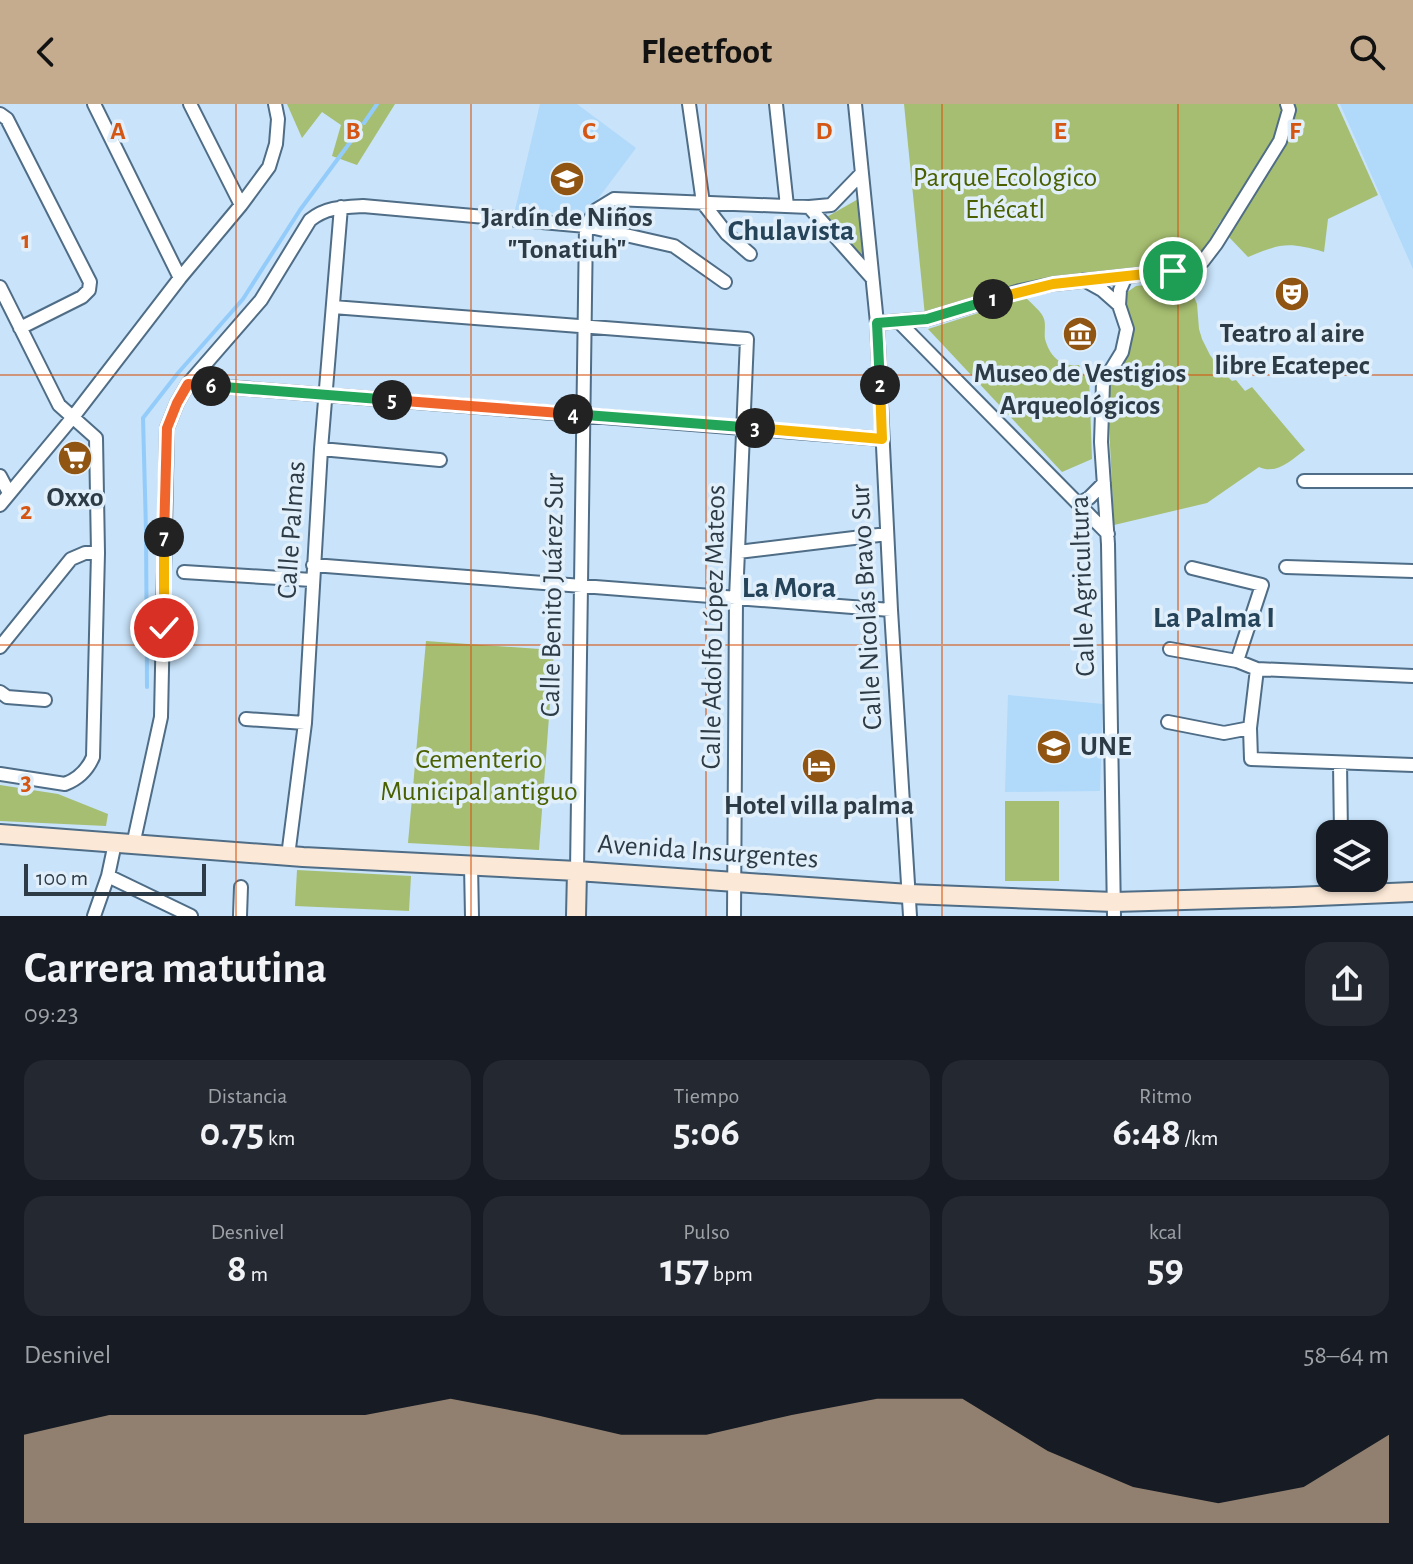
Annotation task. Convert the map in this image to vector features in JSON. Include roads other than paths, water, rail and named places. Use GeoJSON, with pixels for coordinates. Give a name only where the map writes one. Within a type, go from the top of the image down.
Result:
{"type":"FeatureCollection","features":[{"type":"Feature","properties":{"kind":"main road","name":"Avenida Insurgentes"},"geometry":{"type":"LineString","coordinates":[[0,834],[288,856],[577,871],[1114,909],[1316,889]]}},
{"type":"Feature","properties":{"kind":"main road","name":"Calle Benito Juárez Sur"},"geometry":{"type":"LineString","coordinates":[[576,916],[577,871]]}},
{"type":"Feature","properties":{"kind":"main road","name":"Avenida Insurgentes"},"geometry":{"type":"LineString","coordinates":[[1388,890],[1413,892]]}},
{"type":"Feature","properties":{"kind":"street"},"geometry":{"type":"LineString","coordinates":[[94,104],[180,278]]}},
{"type":"Feature","properties":{"kind":"street"},"geometry":{"type":"LineString","coordinates":[[190,104],[241,205]]}},
{"type":"Feature","properties":{"kind":"street"},"geometry":{"type":"LineString","coordinates":[[0,504],[73,417],[269,167],[276,144],[278,119],[275,104]]}},
{"type":"Feature","properties":{"kind":"street"},"geometry":{"type":"LineString","coordinates":[[689,104],[703,203],[727,234],[750,254]]}},
{"type":"Feature","properties":{"kind":"street"},"geometry":{"type":"LineString","coordinates":[[776,104],[787,206]]}},
{"type":"Feature","properties":{"kind":"street","name":"Calle Nicolás Bravo Sur"},"geometry":{"type":"LineString","coordinates":[[855,104],[877,323],[910,916]]}},
{"type":"Feature","properties":{"kind":"street"},"geometry":{"type":"LineString","coordinates":[[877,323],[927,319],[1053,284],[1173,271],[1203,261],[1280,141],[1289,110],[1287,104]]}},
{"type":"Feature","properties":{"kind":"street"},"geometry":{"type":"LineString","coordinates":[[0,114],[7,119],[90,282],[89,290],[82,297],[20,328]]}},
{"type":"Feature","properties":{"kind":"street"},"geometry":{"type":"LineString","coordinates":[[586,226],[596,210],[614,199],[809,207],[831,205],[862,173]]}},
{"type":"Feature","properties":{"kind":"street"},"geometry":{"type":"LineString","coordinates":[[94,916],[108,876],[124,844],[161,717],[167,428],[188,384],[261,300],[310,220],[329,209],[363,206],[586,226],[674,246],[725,282]]}},
{"type":"Feature","properties":{"kind":"street","name":"Calle Palmas"},"geometry":{"type":"LineString","coordinates":[[288,856],[305,723],[321,449],[341,207]]}},
{"type":"Feature","properties":{"kind":"street"},"geometry":{"type":"LineString","coordinates":[[809,207],[872,278]]}},
{"type":"Feature","properties":{"kind":"street","name":"Calle Benito Juárez Sur"},"geometry":{"type":"LineString","coordinates":[[577,871],[586,226]]}},
{"type":"Feature","properties":{"kind":"street"},"geometry":{"type":"LineString","coordinates":[[1119,305],[1120,290],[1126,276]]}},
{"type":"Feature","properties":{"kind":"street"},"geometry":{"type":"LineString","coordinates":[[1084,280],[1119,305]]}},
{"type":"Feature","properties":{"kind":"street"},"geometry":{"type":"LineString","coordinates":[[0,287],[59,405],[96,438],[98,553],[93,757],[75,780],[65,784],[0,774]]}},
{"type":"Feature","properties":{"kind":"street","name":"Calle Agricultura"},"geometry":{"type":"LineString","coordinates":[[1114,909],[1108,534],[1101,442],[1103,383],[1122,352],[1127,329],[1119,305]]}},
{"type":"Feature","properties":{"kind":"street"},"geometry":{"type":"LineString","coordinates":[[333,307],[585,326]]}},
{"type":"Feature","properties":{"kind":"street"},"geometry":{"type":"LineString","coordinates":[[899,322],[1108,534]]}},
{"type":"Feature","properties":{"kind":"street","name":"Calle Adolfo López Mateos"},"geometry":{"type":"LineString","coordinates":[[585,326],[747,339],[736,598],[734,916]]}},
{"type":"Feature","properties":{"kind":"street"},"geometry":{"type":"LineString","coordinates":[[188,384],[882,439]]}},
{"type":"Feature","properties":{"kind":"street"},"geometry":{"type":"LineString","coordinates":[[321,449],[440,460]]}},
{"type":"Feature","properties":{"kind":"street"},"geometry":{"type":"LineString","coordinates":[[0,476],[9,493]]}},
{"type":"Feature","properties":{"kind":"street"},"geometry":{"type":"LineString","coordinates":[[1304,481],[1413,481]]}},
{"type":"Feature","properties":{"kind":"street"},"geometry":{"type":"LineString","coordinates":[[1078,504],[1104,483]]}},
{"type":"Feature","properties":{"kind":"street"},"geometry":{"type":"LineString","coordinates":[[738,552],[887,534]]}},
{"type":"Feature","properties":{"kind":"street"},"geometry":{"type":"LineString","coordinates":[[0,647],[71,559],[85,553],[98,553]]}},
{"type":"Feature","properties":{"kind":"street"},"geometry":{"type":"LineString","coordinates":[[313,565],[891,610]]}},
{"type":"Feature","properties":{"kind":"street"},"geometry":{"type":"LineString","coordinates":[[1286,567],[1413,571]]}},
{"type":"Feature","properties":{"kind":"street"},"geometry":{"type":"LineString","coordinates":[[1192,568],[1262,585],[1237,661]]}},
{"type":"Feature","properties":{"kind":"street"},"geometry":{"type":"LineString","coordinates":[[184,572],[312,580]]}},
{"type":"Feature","properties":{"kind":"street"},"geometry":{"type":"LineString","coordinates":[[1170,649],[1237,661],[1257,669],[1413,676]]}},
{"type":"Feature","properties":{"kind":"street"},"geometry":{"type":"LineString","coordinates":[[1257,669],[1250,728],[1251,759],[1413,765]]}},
{"type":"Feature","properties":{"kind":"street"},"geometry":{"type":"LineString","coordinates":[[0,692],[7,697],[45,700]]}},
{"type":"Feature","properties":{"kind":"street"},"geometry":{"type":"LineString","coordinates":[[246,719],[305,723]]}},
{"type":"Feature","properties":{"kind":"street"},"geometry":{"type":"LineString","coordinates":[[1168,722],[1224,733],[1250,728]]}},
{"type":"Feature","properties":{"kind":"street"},"geometry":{"type":"LineString","coordinates":[[1340,763],[1341,820]]}},
{"type":"Feature","properties":{"kind":"street"},"geometry":{"type":"LineString","coordinates":[[471,865],[472,916]]}},
{"type":"Feature","properties":{"kind":"street"},"geometry":{"type":"LineString","coordinates":[[108,876],[191,916]]}},
{"type":"Feature","properties":{"kind":"street"},"geometry":{"type":"LineString","coordinates":[[240,916],[241,887]]}},
{"type":"Feature","properties":{"kind":"waterway"},"geometry":{"type":"LineString","coordinates":[[364,123],[377,104]]}},
{"type":"Feature","properties":{"kind":"waterway"},"geometry":{"type":"LineString","coordinates":[[147,687],[143,418],[243,299],[300,210],[357,133]]}},
{"type":"Feature","properties":{"kind":"place","name":"Jardín de Niños \"Tonatiuh\""},"geometry":{"type":"Point","coordinates":[567,179]}},
{"type":"Feature","properties":{"kind":"place","name":"Teatro al aire libre Ecatepec"},"geometry":{"type":"Point","coordinates":[1292,294]}},
{"type":"Feature","properties":{"kind":"place","name":"Museo de Vestigios Arqueológicos"},"geometry":{"type":"Point","coordinates":[1080,334]}},
{"type":"Feature","properties":{"kind":"place","name":"Oxxo"},"geometry":{"type":"Point","coordinates":[75,458]}},
{"type":"Feature","properties":{"kind":"place","name":"UNE"},"geometry":{"type":"Point","coordinates":[1054,747]}},
{"type":"Feature","properties":{"kind":"place","name":"Hotel villa palma"},"geometry":{"type":"Point","coordinates":[819,766]}},
{"type":"Feature","properties":{"kind":"district","name":"Chulavista"},"geometry":{"type":"Point","coordinates":[791,231]}},
{"type":"Feature","properties":{"kind":"district","name":"La Mora"},"geometry":{"type":"Point","coordinates":[789,588]}},
{"type":"Feature","properties":{"kind":"district","name":"La Palma I"},"geometry":{"type":"Point","coordinates":[1214,618]}},
{"type":"Feature","properties":{"kind":"park label","name":"Parque Ecologico Ehécatl"},"geometry":{"type":"Point","coordinates":[1005,194]}},
{"type":"Feature","properties":{"kind":"park label","name":"Cementerio Municipal antiguo"},"geometry":{"type":"Point","coordinates":[479,776]}}]}
